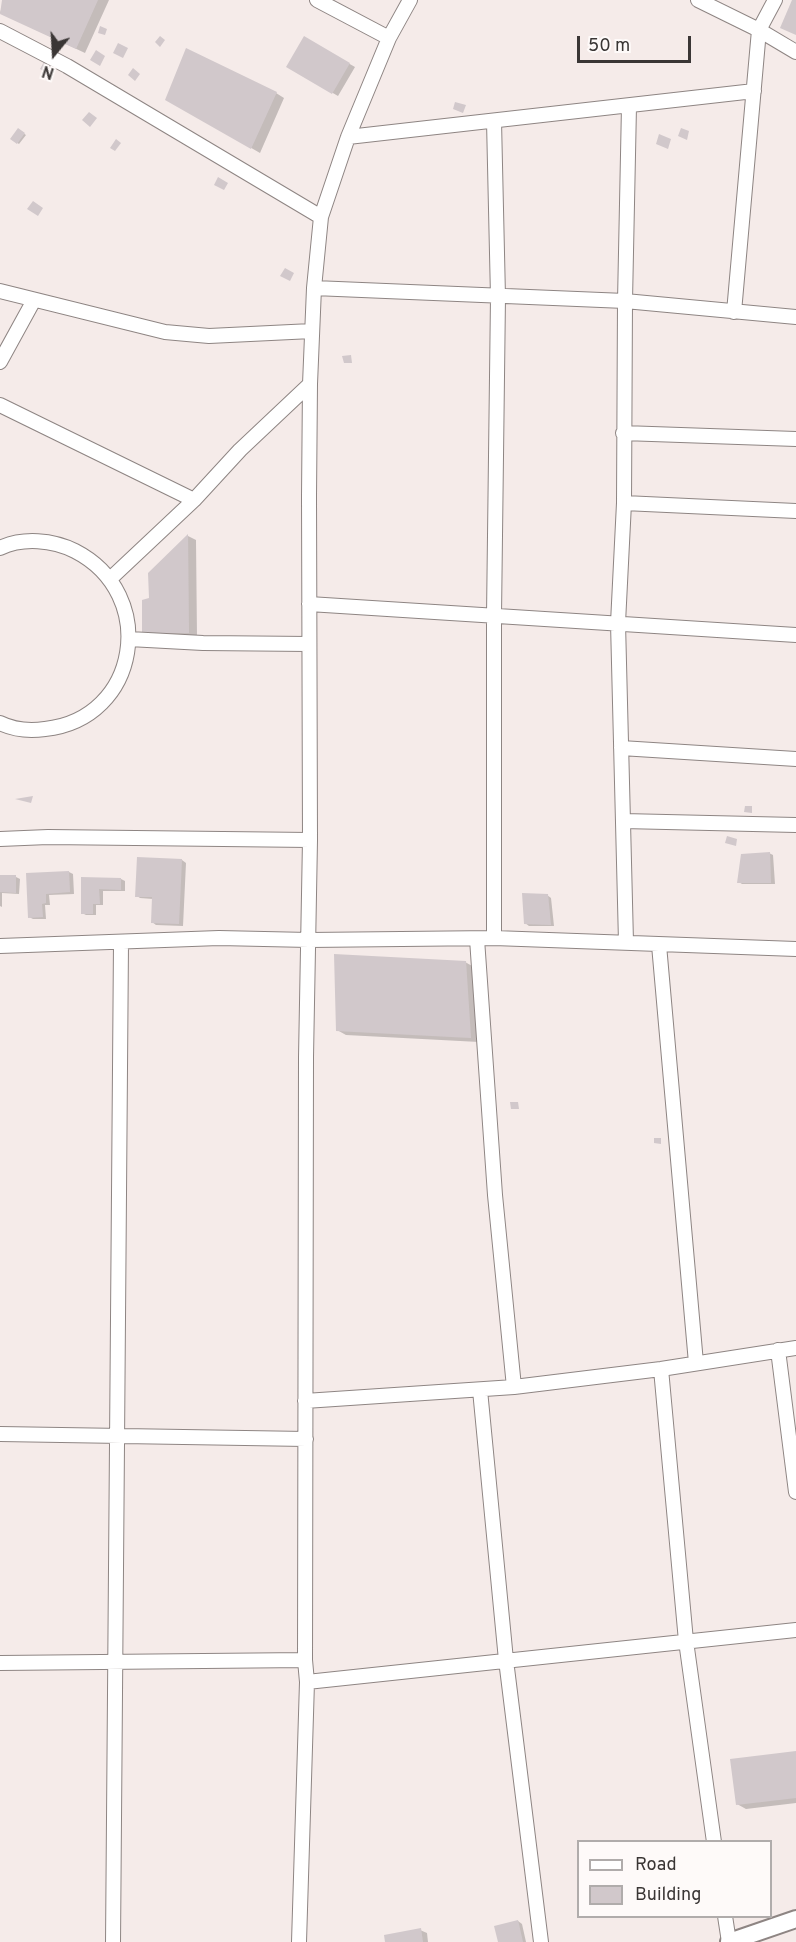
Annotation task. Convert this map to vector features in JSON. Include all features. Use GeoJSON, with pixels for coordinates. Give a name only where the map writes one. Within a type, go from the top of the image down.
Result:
{"type":"FeatureCollection","features":[{"type":"Feature","properties":{"kind":"street"},"geometry":{"type":"LineString","coordinates":[[317,0],[389,38]]}},
{"type":"Feature","properties":{"kind":"street"},"geometry":{"type":"LineString","coordinates":[[299,1942],[307,1682],[305,1660],[306,1057],[310,840],[310,384],[314,288],[321,217],[348,137],[389,38],[410,0]]}},
{"type":"Feature","properties":{"kind":"street"},"geometry":{"type":"LineString","coordinates":[[698,0],[759,30],[796,52]]}},
{"type":"Feature","properties":{"kind":"street"},"geometry":{"type":"LineString","coordinates":[[734,312],[759,30],[775,0]]}},
{"type":"Feature","properties":{"kind":"street"},"geometry":{"type":"LineString","coordinates":[[0,32],[67,66],[321,217]]}},
{"type":"Feature","properties":{"kind":"street"},"geometry":{"type":"LineString","coordinates":[[348,137],[754,92]]}},
{"type":"Feature","properties":{"kind":"street"},"geometry":{"type":"LineString","coordinates":[[626,942],[618,623],[624,503],[623,433],[629,106]]}},
{"type":"Feature","properties":{"kind":"street"},"geometry":{"type":"LineString","coordinates":[[494,121],[498,297],[494,615],[495,938]]}},
{"type":"Feature","properties":{"kind":"street"},"geometry":{"type":"LineString","coordinates":[[314,288],[625,301],[796,317]]}},
{"type":"Feature","properties":{"kind":"street"},"geometry":{"type":"LineString","coordinates":[[0,291],[165,332],[209,336],[312,331]]}},
{"type":"Feature","properties":{"kind":"street"},"geometry":{"type":"LineString","coordinates":[[0,362],[34,300]]}},
{"type":"Feature","properties":{"kind":"street"},"geometry":{"type":"LineString","coordinates":[[110,579],[194,500],[240,450],[310,384]]}},
{"type":"Feature","properties":{"kind":"street"},"geometry":{"type":"LineString","coordinates":[[0,405],[194,500]]}},
{"type":"Feature","properties":{"kind":"street"},"geometry":{"type":"LineString","coordinates":[[623,433],[796,439]]}},
{"type":"Feature","properties":{"kind":"street"},"geometry":{"type":"LineString","coordinates":[[624,503],[796,511]]}},
{"type":"Feature","properties":{"kind":"street"},"geometry":{"type":"LineString","coordinates":[[0,548],[7,544],[36,540],[64,545],[90,558],[110,579],[121,597],[128,618],[129,639],[125,663],[115,686],[100,705],[80,719],[57,728],[32,731],[8,727],[0,723]]}},
{"type":"Feature","properties":{"kind":"street"},"geometry":{"type":"LineString","coordinates":[[309,604],[796,635]]}},
{"type":"Feature","properties":{"kind":"street"},"geometry":{"type":"LineString","coordinates":[[129,639],[203,643],[309,644]]}},
{"type":"Feature","properties":{"kind":"street"},"geometry":{"type":"LineString","coordinates":[[621,748],[796,759]]}},
{"type":"Feature","properties":{"kind":"street"},"geometry":{"type":"LineString","coordinates":[[622,820],[796,825]]}},
{"type":"Feature","properties":{"kind":"street"},"geometry":{"type":"LineString","coordinates":[[0,839],[60,837],[310,840]]}},
{"type":"Feature","properties":{"kind":"street"},"geometry":{"type":"LineString","coordinates":[[0,946],[219,938],[309,940],[495,938],[796,949]]}},
{"type":"Feature","properties":{"kind":"street"},"geometry":{"type":"LineString","coordinates":[[477,939],[495,1195],[514,1387]]}},
{"type":"Feature","properties":{"kind":"street"},"geometry":{"type":"LineString","coordinates":[[113,1942],[122,943]]}},
{"type":"Feature","properties":{"kind":"street"},"geometry":{"type":"LineString","coordinates":[[659,945],[696,1363]]}},
{"type":"Feature","properties":{"kind":"street"},"geometry":{"type":"LineString","coordinates":[[305,1401],[514,1387],[661,1369],[796,1348]]}},
{"type":"Feature","properties":{"kind":"street"},"geometry":{"type":"LineString","coordinates":[[778,1350],[796,1492]]}},
{"type":"Feature","properties":{"kind":"street"},"geometry":{"type":"LineString","coordinates":[[661,1369],[686,1641],[714,1840]]}},
{"type":"Feature","properties":{"kind":"street"},"geometry":{"type":"LineString","coordinates":[[480,1390],[506,1660],[541,1942]]}},
{"type":"Feature","properties":{"kind":"street"},"geometry":{"type":"LineString","coordinates":[[0,1434],[306,1439]]}},
{"type":"Feature","properties":{"kind":"street"},"geometry":{"type":"LineString","coordinates":[[307,1682],[796,1630]]}},
{"type":"Feature","properties":{"kind":"street"},"geometry":{"type":"LineString","coordinates":[[0,1663],[305,1660]]}},
{"type":"Feature","properties":{"kind":"street"},"geometry":{"type":"LineString","coordinates":[[725,1918],[729,1942],[796,1919]]}},
{"type":"Feature","properties":{"kind":"building"},"geometry":{"type":"Polygon","coordinates":[[[2,0],[98,0],[76,49],[0,14],[2,0]]]}},
{"type":"Feature","properties":{"kind":"building"},"geometry":{"type":"Polygon","coordinates":[[[792,0],[796,0],[796,35],[780,28],[792,0]]]}},
{"type":"Feature","properties":{"kind":"building"},"geometry":{"type":"Polygon","coordinates":[[[100,26],[107,29],[105,35],[98,33],[100,26]]]}},
{"type":"Feature","properties":{"kind":"building"},"geometry":{"type":"Polygon","coordinates":[[[160,36],[165,40],[160,47],[155,42],[160,36]]]}},
{"type":"Feature","properties":{"kind":"building"},"geometry":{"type":"Polygon","coordinates":[[[304,36],[350,63],[332,94],[286,67],[304,36]]]}},
{"type":"Feature","properties":{"kind":"building"},"geometry":{"type":"Polygon","coordinates":[[[118,43],[128,48],[123,58],[113,53],[118,43]]]}},
{"type":"Feature","properties":{"kind":"building"},"geometry":{"type":"Polygon","coordinates":[[[186,48],[277,92],[251,149],[165,100],[186,48]]]}},
{"type":"Feature","properties":{"kind":"building"},"geometry":{"type":"Polygon","coordinates":[[[96,50],[105,56],[100,66],[90,60],[96,50]]]}},
{"type":"Feature","properties":{"kind":"building"},"geometry":{"type":"Polygon","coordinates":[[[45,60],[52,65],[47,73],[40,69],[45,60]]]}},
{"type":"Feature","properties":{"kind":"building"},"geometry":{"type":"Polygon","coordinates":[[[133,68],[140,74],[135,81],[128,75],[133,68]]]}},
{"type":"Feature","properties":{"kind":"building"},"geometry":{"type":"Polygon","coordinates":[[[455,102],[466,105],[463,113],[453,109],[455,102]]]}},
{"type":"Feature","properties":{"kind":"building"},"geometry":{"type":"Polygon","coordinates":[[[89,112],[97,118],[90,127],[82,120],[89,112]]]}},
{"type":"Feature","properties":{"kind":"building"},"geometry":{"type":"Polygon","coordinates":[[[18,128],[25,133],[17,144],[10,139],[18,128]]]}},
{"type":"Feature","properties":{"kind":"building"},"geometry":{"type":"Polygon","coordinates":[[[681,128],[689,131],[687,140],[678,136],[681,128]]]}},
{"type":"Feature","properties":{"kind":"building"},"geometry":{"type":"Polygon","coordinates":[[[659,134],[671,139],[668,149],[656,144],[659,134]]]}},
{"type":"Feature","properties":{"kind":"building"},"geometry":{"type":"Polygon","coordinates":[[[116,139],[121,143],[115,151],[110,148],[116,139]]]}},
{"type":"Feature","properties":{"kind":"building"},"geometry":{"type":"Polygon","coordinates":[[[218,177],[228,183],[224,190],[214,185],[218,177]]]}},
{"type":"Feature","properties":{"kind":"building"},"geometry":{"type":"Polygon","coordinates":[[[33,201],[43,208],[38,216],[27,209],[33,201]]]}},
{"type":"Feature","properties":{"kind":"building"},"geometry":{"type":"Polygon","coordinates":[[[285,268],[294,273],[290,281],[280,276],[285,268]]]}},
{"type":"Feature","properties":{"kind":"building"},"geometry":{"type":"Polygon","coordinates":[[[351,355],[352,363],[344,363],[342,356],[351,355]]]}},
{"type":"Feature","properties":{"kind":"building"},"geometry":{"type":"Polygon","coordinates":[[[188,534],[189,633],[142,633],[142,600],[149,598],[148,573],[188,534]]]}},
{"type":"Feature","properties":{"kind":"building"},"geometry":{"type":"Polygon","coordinates":[[[33,796],[31,803],[15,799],[33,796]]]}},
{"type":"Feature","properties":{"kind":"building"},"geometry":{"type":"Polygon","coordinates":[[[745,806],[752,806],[752,813],[744,812],[745,806]]]}},
{"type":"Feature","properties":{"kind":"building"},"geometry":{"type":"Polygon","coordinates":[[[727,836],[737,839],[736,846],[725,843],[727,836]]]}},
{"type":"Feature","properties":{"kind":"building"},"geometry":{"type":"Polygon","coordinates":[[[770,852],[771,883],[737,883],[741,854],[770,852]]]}},
{"type":"Feature","properties":{"kind":"building"},"geometry":{"type":"Polygon","coordinates":[[[137,857],[182,859],[179,924],[151,923],[152,897],[135,897],[137,857]]]}},
{"type":"Feature","properties":{"kind":"building"},"geometry":{"type":"Polygon","coordinates":[[[69,871],[70,892],[46,894],[46,903],[42,904],[43,917],[28,918],[26,873],[69,871]]]}},
{"type":"Feature","properties":{"kind":"building"},"geometry":{"type":"Polygon","coordinates":[[[0,875],[16,875],[16,893],[0,892],[0,875]]]}},
{"type":"Feature","properties":{"kind":"building"},"geometry":{"type":"Polygon","coordinates":[[[81,877],[121,878],[121,890],[99,889],[100,904],[93,904],[93,914],[81,914],[81,877]]]}},
{"type":"Feature","properties":{"kind":"building"},"geometry":{"type":"Polygon","coordinates":[[[522,893],[548,894],[551,925],[524,924],[522,893]]]}},
{"type":"Feature","properties":{"kind":"building"},"geometry":{"type":"Polygon","coordinates":[[[334,954],[466,961],[471,1038],[336,1031],[334,954]]]}},
{"type":"Feature","properties":{"kind":"building"},"geometry":{"type":"Polygon","coordinates":[[[510,1102],[518,1102],[519,1109],[511,1109],[510,1102]]]}},
{"type":"Feature","properties":{"kind":"building"},"geometry":{"type":"Polygon","coordinates":[[[654,1138],[661,1138],[661,1144],[654,1143],[654,1138]]]}},
{"type":"Feature","properties":{"kind":"building"},"geometry":{"type":"Polygon","coordinates":[[[796,1751],[796,1798],[736,1805],[730,1759],[796,1751]]]}},
{"type":"Feature","properties":{"kind":"building"},"geometry":{"type":"Polygon","coordinates":[[[518,1920],[523,1942],[498,1942],[494,1926],[518,1920]]]}},
{"type":"Feature","properties":{"kind":"building"},"geometry":{"type":"Polygon","coordinates":[[[421,1928],[423,1942],[385,1942],[384,1935],[421,1928]]]}}]}
